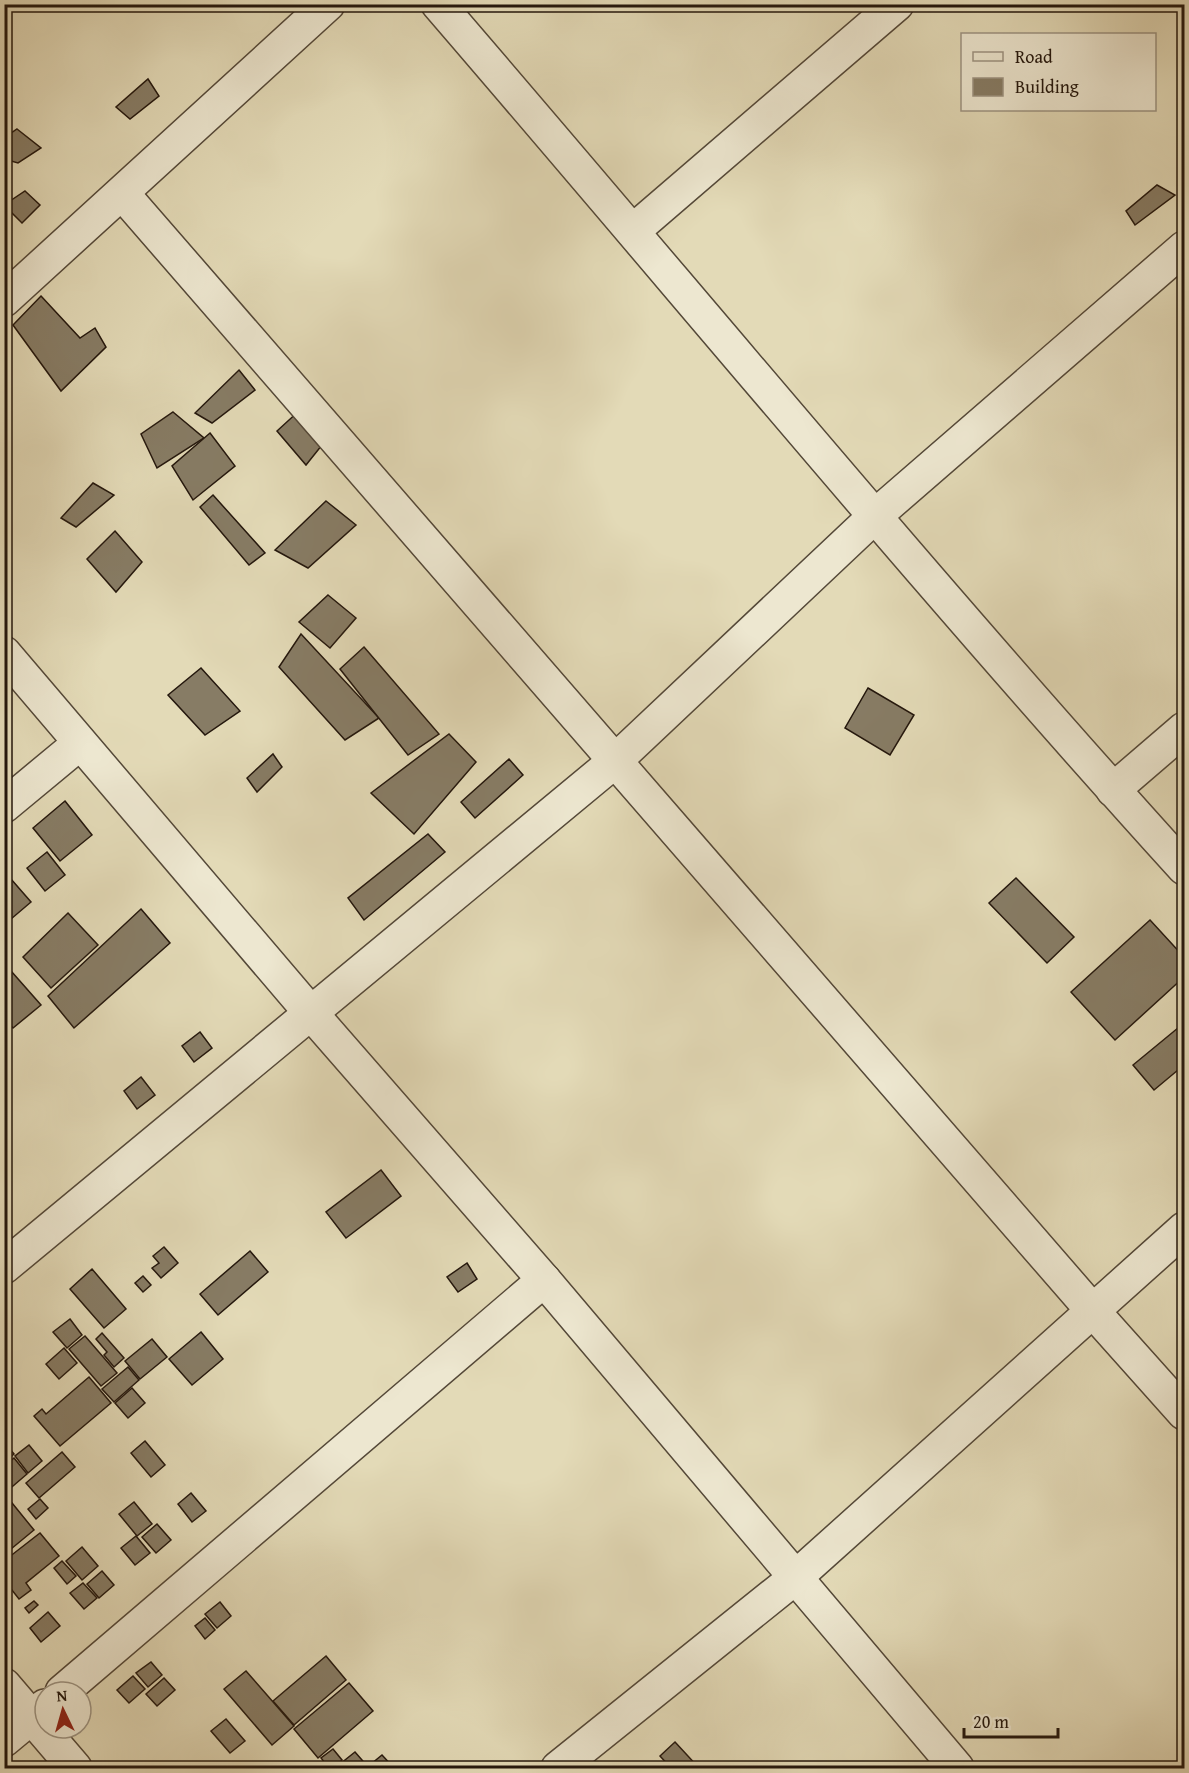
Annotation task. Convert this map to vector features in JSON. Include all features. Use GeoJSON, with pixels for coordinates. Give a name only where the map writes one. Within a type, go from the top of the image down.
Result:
{"type":"FeatureCollection","features":[{"type":"Feature","properties":{"kind":"street"},"geometry":{"type":"LineString","coordinates":[[4,300],[328,4]]}},
{"type":"Feature","properties":{"kind":"street"},"geometry":{"type":"LineString","coordinates":[[438,4],[876,516],[1113,790],[1185,868]]}},
{"type":"Feature","properties":{"kind":"street"},"geometry":{"type":"LineString","coordinates":[[633,231],[897,4]]}},
{"type":"Feature","properties":{"kind":"street"},"geometry":{"type":"LineString","coordinates":[[122,193],[1092,1310],[1185,1413]]}},
{"type":"Feature","properties":{"kind":"street"},"geometry":{"type":"LineString","coordinates":[[4,1267],[615,760],[876,516],[1185,248]]}},
{"type":"Feature","properties":{"kind":"street"},"geometry":{"type":"LineString","coordinates":[[4,653],[310,1012],[544,1280],[957,1768]]}},
{"type":"Feature","properties":{"kind":"street"},"geometry":{"type":"LineString","coordinates":[[1113,790],[1185,729]]}},
{"type":"Feature","properties":{"kind":"street"},"geometry":{"type":"LineString","coordinates":[[4,806],[80,743]]}},
{"type":"Feature","properties":{"kind":"street"},"geometry":{"type":"LineString","coordinates":[[558,1768],[796,1577],[1185,1229]]}},
{"type":"Feature","properties":{"kind":"street"},"geometry":{"type":"LineString","coordinates":[[76,1680],[544,1280]]}},
{"type":"Feature","properties":{"kind":"street"},"geometry":{"type":"LineString","coordinates":[[4,1685],[33,1708]]}},
{"type":"Feature","properties":{"kind":"street"},"geometry":{"type":"LineString","coordinates":[[4,1740],[33,1716]]}},
{"type":"Feature","properties":{"kind":"street"},"geometry":{"type":"LineString","coordinates":[[56,1740],[75,1768]]}},
{"type":"Feature","properties":{"kind":"building"},"geometry":{"type":"Polygon","coordinates":[[[1184,4],[1184,16],[1178,8],[1184,4]]]}},
{"type":"Feature","properties":{"kind":"building"},"geometry":{"type":"Polygon","coordinates":[[[148,79],[159,96],[130,119],[116,107],[148,79]]]}},
{"type":"Feature","properties":{"kind":"building"},"geometry":{"type":"Polygon","coordinates":[[[17,129],[41,148],[18,163],[4,159],[4,138],[17,129]]]}},
{"type":"Feature","properties":{"kind":"building"},"geometry":{"type":"Polygon","coordinates":[[[1157,185],[1175,195],[1135,225],[1126,211],[1157,185]]]}},
{"type":"Feature","properties":{"kind":"building"},"geometry":{"type":"Polygon","coordinates":[[[25,191],[40,205],[22,223],[4,205],[25,191]]]}},
{"type":"Feature","properties":{"kind":"building"},"geometry":{"type":"Polygon","coordinates":[[[41,296],[80,338],[95,328],[106,347],[61,391],[13,325],[41,296]]]}},
{"type":"Feature","properties":{"kind":"building"},"geometry":{"type":"Polygon","coordinates":[[[239,370],[255,390],[212,423],[195,413],[239,370]]]}},
{"type":"Feature","properties":{"kind":"building"},"geometry":{"type":"Polygon","coordinates":[[[301,409],[326,440],[306,465],[277,431],[301,409]]]}},
{"type":"Feature","properties":{"kind":"building"},"geometry":{"type":"Polygon","coordinates":[[[173,412],[204,438],[157,468],[141,434],[173,412]]]}},
{"type":"Feature","properties":{"kind":"building"},"geometry":{"type":"Polygon","coordinates":[[[210,433],[235,466],[193,500],[172,466],[210,433]]]}},
{"type":"Feature","properties":{"kind":"building"},"geometry":{"type":"Polygon","coordinates":[[[93,483],[114,495],[76,527],[61,518],[93,483]]]}},
{"type":"Feature","properties":{"kind":"building"},"geometry":{"type":"Polygon","coordinates":[[[213,495],[265,553],[249,565],[200,507],[213,495]]]}},
{"type":"Feature","properties":{"kind":"building"},"geometry":{"type":"Polygon","coordinates":[[[326,501],[356,525],[308,568],[275,550],[326,501]]]}},
{"type":"Feature","properties":{"kind":"building"},"geometry":{"type":"Polygon","coordinates":[[[115,531],[142,562],[116,592],[87,559],[115,531]]]}},
{"type":"Feature","properties":{"kind":"building"},"geometry":{"type":"Polygon","coordinates":[[[328,595],[356,618],[330,648],[299,622],[328,595]]]}},
{"type":"Feature","properties":{"kind":"building"},"geometry":{"type":"Polygon","coordinates":[[[301,634],[379,718],[345,740],[279,667],[301,634]]]}},
{"type":"Feature","properties":{"kind":"building"},"geometry":{"type":"Polygon","coordinates":[[[364,647],[439,734],[408,755],[340,669],[364,647]]]}},
{"type":"Feature","properties":{"kind":"building"},"geometry":{"type":"Polygon","coordinates":[[[201,668],[240,711],[205,735],[168,695],[201,668]]]}},
{"type":"Feature","properties":{"kind":"building"},"geometry":{"type":"Polygon","coordinates":[[[868,688],[914,715],[890,755],[845,728],[868,688]]]}},
{"type":"Feature","properties":{"kind":"building"},"geometry":{"type":"Polygon","coordinates":[[[449,734],[476,762],[414,834],[371,793],[449,734]]]}},
{"type":"Feature","properties":{"kind":"building"},"geometry":{"type":"Polygon","coordinates":[[[273,754],[282,767],[257,792],[247,778],[273,754]]]}},
{"type":"Feature","properties":{"kind":"building"},"geometry":{"type":"Polygon","coordinates":[[[509,759],[523,775],[475,818],[461,802],[509,759]]]}},
{"type":"Feature","properties":{"kind":"building"},"geometry":{"type":"Polygon","coordinates":[[[65,801],[92,835],[60,861],[33,828],[65,801]]]}},
{"type":"Feature","properties":{"kind":"building"},"geometry":{"type":"Polygon","coordinates":[[[428,834],[445,852],[364,920],[348,898],[428,834]]]}},
{"type":"Feature","properties":{"kind":"building"},"geometry":{"type":"Polygon","coordinates":[[[47,852],[65,875],[45,891],[27,868],[47,852]]]}},
{"type":"Feature","properties":{"kind":"building"},"geometry":{"type":"Polygon","coordinates":[[[4,871],[31,902],[4,925],[4,871]]]}},
{"type":"Feature","properties":{"kind":"building"},"geometry":{"type":"Polygon","coordinates":[[[1016,878],[1074,937],[1047,963],[989,903],[1016,878]]]}},
{"type":"Feature","properties":{"kind":"building"},"geometry":{"type":"Polygon","coordinates":[[[141,909],[170,943],[74,1028],[48,996],[141,909]]]}},
{"type":"Feature","properties":{"kind":"building"},"geometry":{"type":"Polygon","coordinates":[[[68,913],[98,945],[51,988],[23,957],[68,913]]]}},
{"type":"Feature","properties":{"kind":"building"},"geometry":{"type":"Polygon","coordinates":[[[1150,920],[1184,957],[1184,977],[1115,1040],[1071,992],[1150,920]]]}},
{"type":"Feature","properties":{"kind":"building"},"geometry":{"type":"Polygon","coordinates":[[[4,963],[41,1005],[13,1028],[4,1018],[4,963]]]}},
{"type":"Feature","properties":{"kind":"building"},"geometry":{"type":"Polygon","coordinates":[[[1184,1023],[1184,1065],[1154,1090],[1133,1065],[1184,1023]]]}},
{"type":"Feature","properties":{"kind":"building"},"geometry":{"type":"Polygon","coordinates":[[[200,1032],[212,1048],[194,1062],[182,1046],[200,1032]]]}},
{"type":"Feature","properties":{"kind":"building"},"geometry":{"type":"Polygon","coordinates":[[[141,1077],[155,1095],[137,1109],[124,1091],[141,1077]]]}},
{"type":"Feature","properties":{"kind":"building"},"geometry":{"type":"Polygon","coordinates":[[[381,1170],[401,1196],[346,1238],[326,1212],[381,1170]]]}},
{"type":"Feature","properties":{"kind":"building"},"geometry":{"type":"Polygon","coordinates":[[[164,1247],[178,1263],[161,1278],[152,1268],[159,1263],[153,1256],[164,1247]]]}},
{"type":"Feature","properties":{"kind":"building"},"geometry":{"type":"Polygon","coordinates":[[[250,1251],[268,1272],[218,1315],[200,1294],[250,1251]]]}},
{"type":"Feature","properties":{"kind":"building"},"geometry":{"type":"Polygon","coordinates":[[[467,1263],[477,1279],[458,1292],[447,1277],[467,1263]]]}},
{"type":"Feature","properties":{"kind":"building"},"geometry":{"type":"Polygon","coordinates":[[[92,1269],[126,1309],[104,1328],[70,1289],[92,1269]]]}},
{"type":"Feature","properties":{"kind":"building"},"geometry":{"type":"Polygon","coordinates":[[[143,1276],[151,1285],[143,1292],[135,1283],[143,1276]]]}},
{"type":"Feature","properties":{"kind":"building"},"geometry":{"type":"Polygon","coordinates":[[[70,1319],[82,1335],[67,1348],[53,1332],[70,1319]]]}},
{"type":"Feature","properties":{"kind":"building"},"geometry":{"type":"Polygon","coordinates":[[[201,1332],[223,1359],[192,1385],[169,1359],[201,1332]]]}},
{"type":"Feature","properties":{"kind":"building"},"geometry":{"type":"Polygon","coordinates":[[[102,1333],[124,1358],[114,1367],[104,1355],[107,1352],[96,1339],[102,1333]]]}},
{"type":"Feature","properties":{"kind":"building"},"geometry":{"type":"Polygon","coordinates":[[[85,1336],[117,1373],[101,1386],[69,1349],[85,1336]]]}},
{"type":"Feature","properties":{"kind":"building"},"geometry":{"type":"Polygon","coordinates":[[[152,1339],[167,1357],[140,1379],[125,1361],[152,1339]]]}},
{"type":"Feature","properties":{"kind":"building"},"geometry":{"type":"Polygon","coordinates":[[[64,1348],[77,1363],[59,1379],[46,1364],[64,1348]]]}},
{"type":"Feature","properties":{"kind":"building"},"geometry":{"type":"Polygon","coordinates":[[[128,1367],[139,1380],[114,1402],[102,1389],[128,1367]]]}},
{"type":"Feature","properties":{"kind":"building"},"geometry":{"type":"Polygon","coordinates":[[[89,1377],[111,1403],[60,1446],[34,1416],[42,1409],[46,1414],[89,1377]]]}},
{"type":"Feature","properties":{"kind":"building"},"geometry":{"type":"Polygon","coordinates":[[[132,1388],[145,1403],[128,1418],[115,1403],[132,1388]]]}},
{"type":"Feature","properties":{"kind":"building"},"geometry":{"type":"Polygon","coordinates":[[[145,1441],[165,1465],[151,1477],[131,1453],[145,1441]]]}},
{"type":"Feature","properties":{"kind":"building"},"geometry":{"type":"Polygon","coordinates":[[[4,1442],[14,1454],[4,1463],[4,1442]]]}},
{"type":"Feature","properties":{"kind":"building"},"geometry":{"type":"Polygon","coordinates":[[[29,1445],[42,1461],[28,1473],[15,1456],[29,1445]]]}},
{"type":"Feature","properties":{"kind":"building"},"geometry":{"type":"Polygon","coordinates":[[[62,1452],[75,1467],[39,1498],[26,1483],[62,1452]]]}},
{"type":"Feature","properties":{"kind":"building"},"geometry":{"type":"Polygon","coordinates":[[[14,1458],[27,1474],[6,1492],[4,1466],[14,1458]]]}},
{"type":"Feature","properties":{"kind":"building"},"geometry":{"type":"Polygon","coordinates":[[[191,1493],[206,1511],[192,1522],[178,1504],[191,1493]]]}},
{"type":"Feature","properties":{"kind":"building"},"geometry":{"type":"Polygon","coordinates":[[[8,1498],[34,1530],[11,1549],[4,1540],[4,1501],[8,1498]]]}},
{"type":"Feature","properties":{"kind":"building"},"geometry":{"type":"Polygon","coordinates":[[[40,1499],[48,1508],[36,1519],[28,1509],[40,1499]]]}},
{"type":"Feature","properties":{"kind":"building"},"geometry":{"type":"Polygon","coordinates":[[[134,1502],[152,1524],[137,1536],[119,1514],[134,1502]]]}},
{"type":"Feature","properties":{"kind":"building"},"geometry":{"type":"Polygon","coordinates":[[[157,1524],[171,1540],[156,1553],[142,1537],[157,1524]]]}},
{"type":"Feature","properties":{"kind":"building"},"geometry":{"type":"Polygon","coordinates":[[[40,1533],[59,1556],[26,1583],[31,1590],[19,1599],[4,1580],[4,1561],[40,1533]]]}},
{"type":"Feature","properties":{"kind":"building"},"geometry":{"type":"Polygon","coordinates":[[[136,1536],[150,1553],[135,1565],[121,1548],[136,1536]]]}},
{"type":"Feature","properties":{"kind":"building"},"geometry":{"type":"Polygon","coordinates":[[[82,1547],[98,1566],[82,1580],[66,1561],[82,1547]]]}},
{"type":"Feature","properties":{"kind":"building"},"geometry":{"type":"Polygon","coordinates":[[[62,1561],[76,1576],[67,1584],[54,1568],[62,1561]]]}},
{"type":"Feature","properties":{"kind":"building"},"geometry":{"type":"Polygon","coordinates":[[[102,1571],[114,1585],[99,1598],[87,1584],[102,1571]]]}},
{"type":"Feature","properties":{"kind":"building"},"geometry":{"type":"Polygon","coordinates":[[[83,1583],[97,1598],[84,1609],[70,1593],[83,1583]]]}},
{"type":"Feature","properties":{"kind":"building"},"geometry":{"type":"Polygon","coordinates":[[[34,1601],[38,1605],[29,1613],[25,1608],[34,1601]]]}},
{"type":"Feature","properties":{"kind":"building"},"geometry":{"type":"Polygon","coordinates":[[[220,1602],[231,1616],[217,1628],[205,1614],[220,1602]]]}},
{"type":"Feature","properties":{"kind":"building"},"geometry":{"type":"Polygon","coordinates":[[[48,1612],[60,1626],[41,1642],[30,1628],[48,1612]]]}},
{"type":"Feature","properties":{"kind":"building"},"geometry":{"type":"Polygon","coordinates":[[[205,1618],[215,1630],[205,1639],[195,1626],[205,1618]]]}},
{"type":"Feature","properties":{"kind":"building"},"geometry":{"type":"Polygon","coordinates":[[[326,1656],[346,1680],[294,1725],[273,1701],[326,1656]]]}},
{"type":"Feature","properties":{"kind":"building"},"geometry":{"type":"Polygon","coordinates":[[[151,1662],[162,1675],[148,1687],[136,1673],[151,1662]]]}},
{"type":"Feature","properties":{"kind":"building"},"geometry":{"type":"Polygon","coordinates":[[[246,1671],[294,1726],[272,1745],[224,1689],[246,1671]]]}},
{"type":"Feature","properties":{"kind":"building"},"geometry":{"type":"Polygon","coordinates":[[[133,1676],[145,1689],[129,1703],[117,1690],[133,1676]]]}},
{"type":"Feature","properties":{"kind":"building"},"geometry":{"type":"Polygon","coordinates":[[[164,1678],[175,1690],[157,1706],[146,1694],[164,1678]]]}},
{"type":"Feature","properties":{"kind":"building"},"geometry":{"type":"Polygon","coordinates":[[[349,1683],[373,1711],[318,1758],[294,1729],[349,1683]]]}},
{"type":"Feature","properties":{"kind":"building"},"geometry":{"type":"Polygon","coordinates":[[[226,1719],[245,1741],[230,1753],[211,1731],[226,1719]]]}},
{"type":"Feature","properties":{"kind":"building"},"geometry":{"type":"Polygon","coordinates":[[[675,1742],[699,1768],[671,1768],[660,1756],[675,1742]]]}},
{"type":"Feature","properties":{"kind":"building"},"geometry":{"type":"Polygon","coordinates":[[[333,1749],[342,1760],[333,1768],[329,1768],[321,1758],[333,1749]]]}},
{"type":"Feature","properties":{"kind":"building"},"geometry":{"type":"Polygon","coordinates":[[[355,1752],[369,1768],[335,1768],[355,1752]]]}},
{"type":"Feature","properties":{"kind":"building"},"geometry":{"type":"Polygon","coordinates":[[[382,1755],[394,1768],[375,1768],[371,1764],[382,1755]]]}},
{"type":"Feature","properties":{"kind":"building"},"geometry":{"type":"Polygon","coordinates":[[[291,1763],[295,1768],[284,1768],[291,1763]]]}}]}
